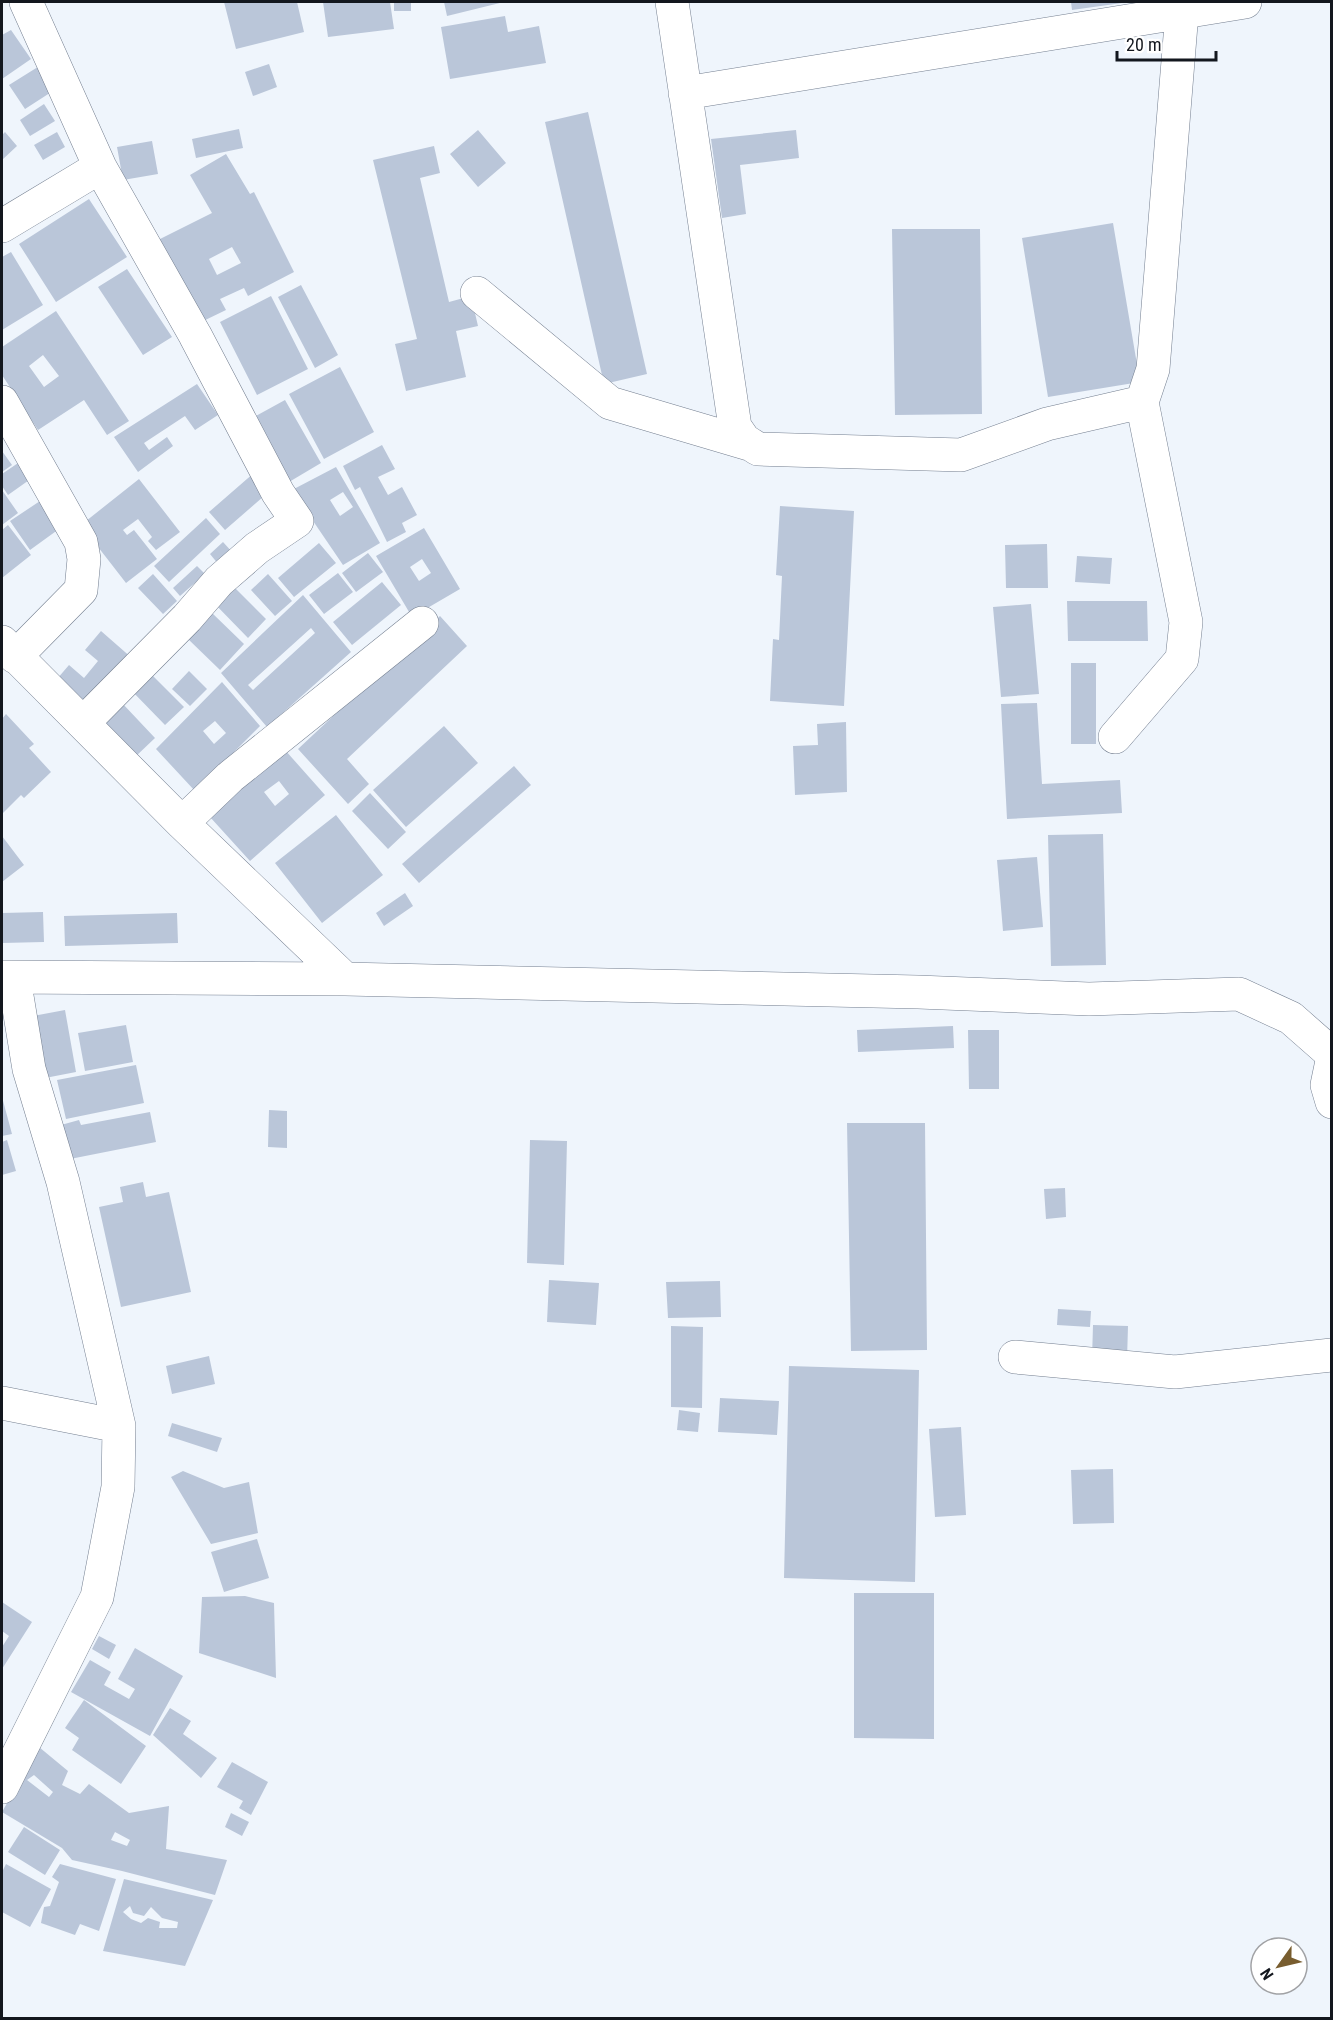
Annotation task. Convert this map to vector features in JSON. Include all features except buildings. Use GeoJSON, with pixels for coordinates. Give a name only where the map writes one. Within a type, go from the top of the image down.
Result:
{"type":"FeatureCollection","features":[{"type":"Feature","properties":{"kind":"street"},"geometry":{"type":"LineString","coordinates":[[26,2],[100,167],[195,335],[278,493],[297,521],[257,548],[219,581],[187,618],[83,723]]}},
{"type":"Feature","properties":{"kind":"street"},"geometry":{"type":"LineString","coordinates":[[672,2],[735,427],[744,440],[758,449],[961,455],[1047,424],[1142,402]]}},
{"type":"Feature","properties":{"kind":"street"},"geometry":{"type":"LineString","coordinates":[[686,93],[1245,2]]}},
{"type":"Feature","properties":{"kind":"street"},"geometry":{"type":"LineString","coordinates":[[1115,737],[1182,658],[1186,622],[1142,402],[1153,369],[1182,12]]}},
{"type":"Feature","properties":{"kind":"street"},"geometry":{"type":"LineString","coordinates":[[2,226],[100,167]]}},
{"type":"Feature","properties":{"kind":"street"},"geometry":{"type":"LineString","coordinates":[[477,293],[610,402],[752,445]]}},
{"type":"Feature","properties":{"kind":"street"},"geometry":{"type":"LineString","coordinates":[[2,402],[81,542],[84,559],[81,590],[8,649],[182,823],[345,979]]}},
{"type":"Feature","properties":{"kind":"street"},"geometry":{"type":"LineString","coordinates":[[182,823],[230,777],[422,623]]}},
{"type":"Feature","properties":{"kind":"street"},"geometry":{"type":"LineString","coordinates":[[2,1787],[97,1597],[118,1487],[118,1426],[63,1182],[29,1069],[8,978],[345,979],[918,992],[1089,999],[1239,994],[1291,1018],[1332,1054]]}},
{"type":"Feature","properties":{"kind":"street"},"geometry":{"type":"LineString","coordinates":[[1332,1061],[1327,1085],[1332,1102]]}},
{"type":"Feature","properties":{"kind":"street"},"geometry":{"type":"LineString","coordinates":[[1015,1357],[1175,1372],[1332,1355]]}},
{"type":"Feature","properties":{"kind":"street"},"geometry":{"type":"LineString","coordinates":[[2,1403],[118,1426]]}}]}
